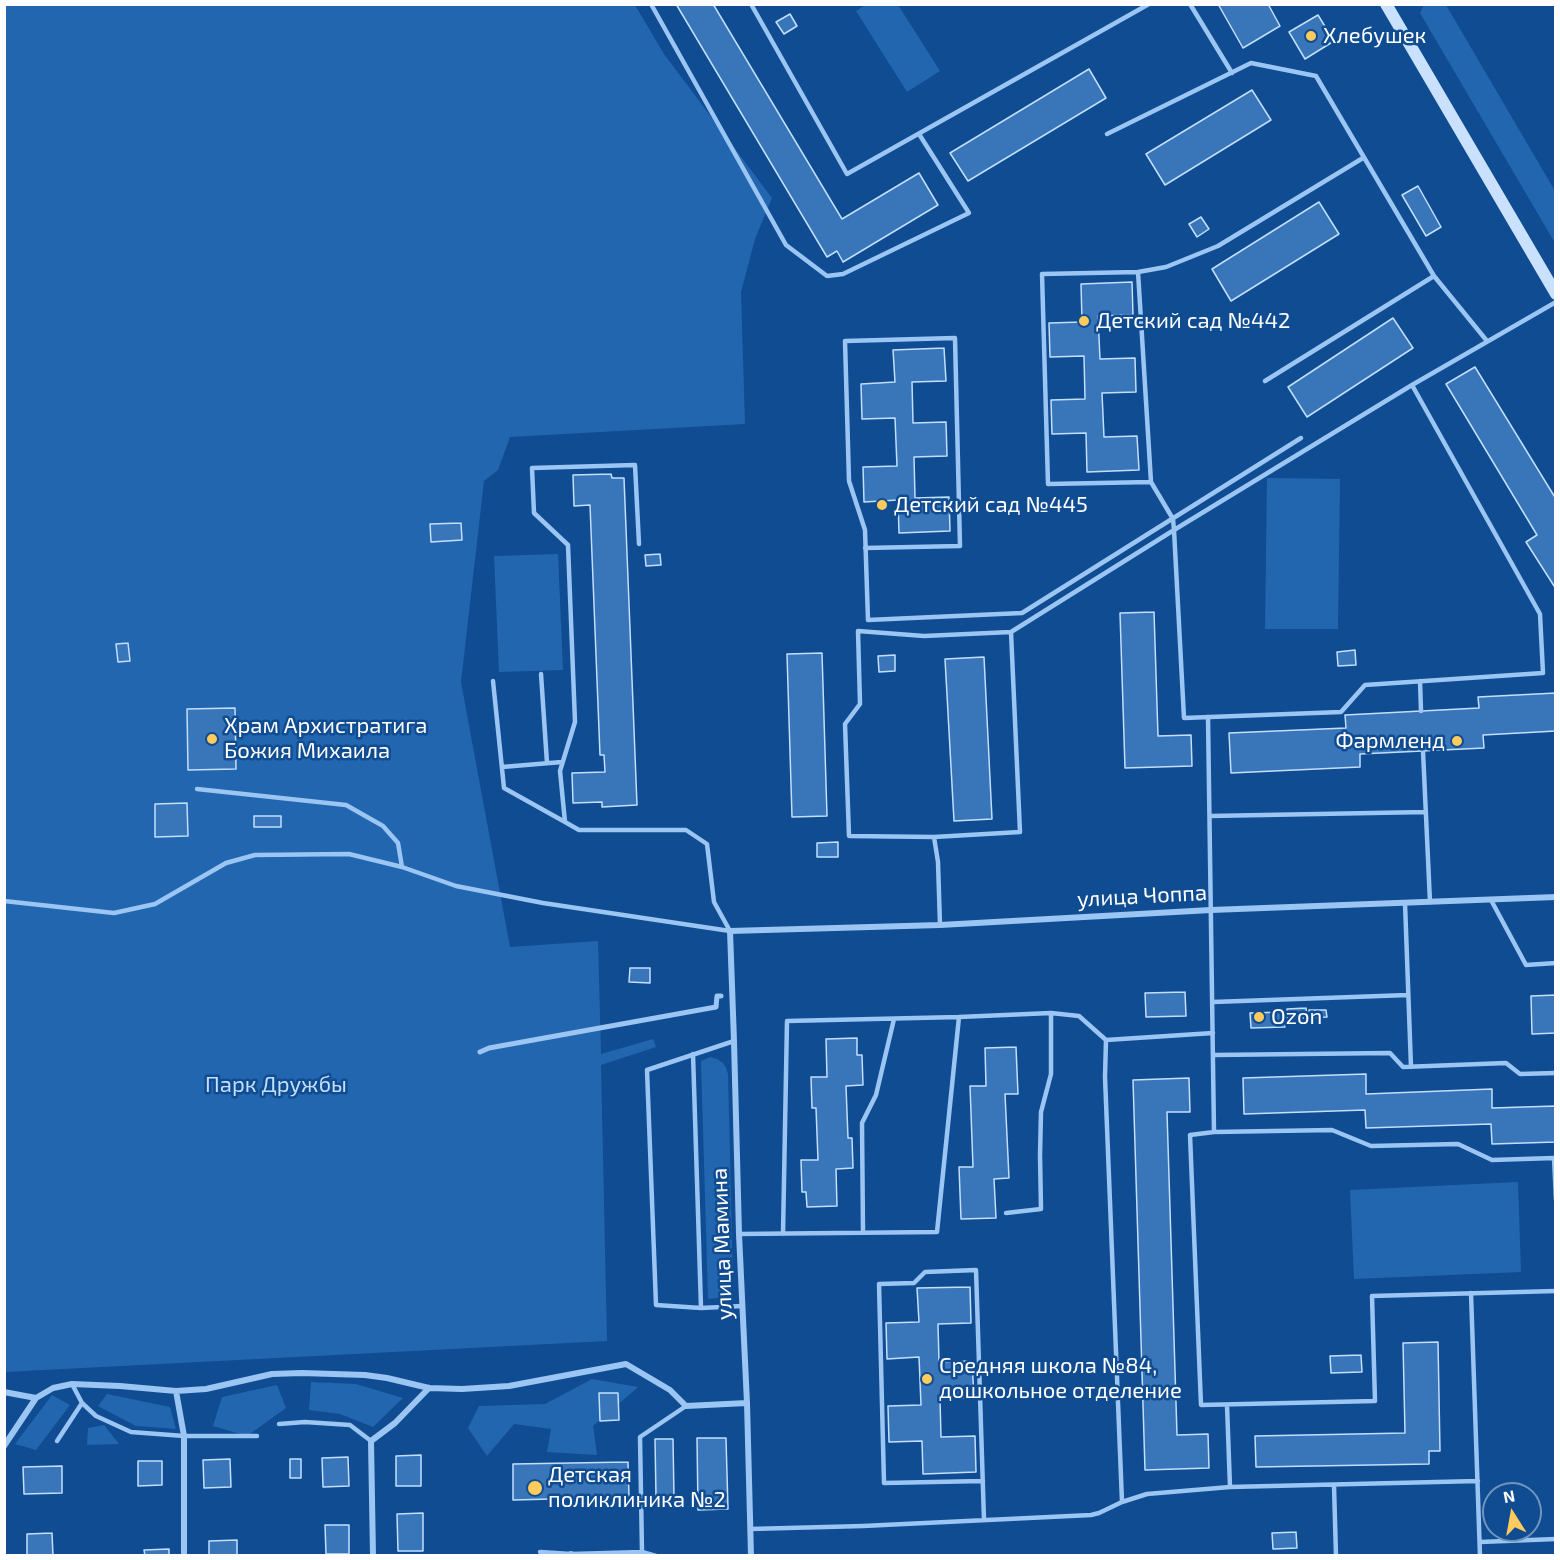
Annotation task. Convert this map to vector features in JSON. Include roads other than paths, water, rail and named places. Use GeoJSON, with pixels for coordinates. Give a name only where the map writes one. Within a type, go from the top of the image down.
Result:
{"type":"FeatureCollection","features":[{"type":"Feature","properties":{"kind":"main road"},"geometry":{"type":"LineString","coordinates":[[1386,4],[1556,294]]}},
{"type":"Feature","properties":{"kind":"street","name":"улица Чоппа"},"geometry":{"type":"LineString","coordinates":[[730,931],[940,925],[1211,910],[1556,897]]}},
{"type":"Feature","properties":{"kind":"street","name":"улица Мамина"},"geometry":{"type":"LineString","coordinates":[[730,931],[751,1556]]}},
{"type":"Feature","properties":{"kind":"street"},"geometry":{"type":"LineString","coordinates":[[480,1052],[489,1048],[716,1007],[717,996],[721,996]]}},
{"type":"Feature","properties":{"kind":"street"},"geometry":{"type":"LineString","coordinates":[[4,1446],[36,1398],[53,1388],[72,1384],[176,1391],[206,1389],[272,1374],[302,1373],[365,1375],[429,1388],[462,1389],[509,1386],[626,1364],[670,1390],[686,1406],[747,1403]]}},
{"type":"Feature","properties":{"kind":"street"},"geometry":{"type":"LineString","coordinates":[[373,1556],[371,1441],[395,1423],[429,1388]]}},
{"type":"Feature","properties":{"kind":"street"},"geometry":{"type":"LineString","coordinates":[[176,1391],[184,1436],[184,1556]]}},
{"type":"Feature","properties":{"kind":"street"},"geometry":{"type":"LineString","coordinates":[[4,1392],[36,1398]]}},
{"type":"Feature","properties":{"kind":"lane"},"geometry":{"type":"LineString","coordinates":[[651,4],[786,245],[827,276],[843,274],[969,213],[919,134]]}},
{"type":"Feature","properties":{"kind":"lane"},"geometry":{"type":"LineString","coordinates":[[751,4],[848,174],[1149,4]]}},
{"type":"Feature","properties":{"kind":"lane"},"geometry":{"type":"LineString","coordinates":[[1190,4],[1233,73]]}},
{"type":"Feature","properties":{"kind":"lane"},"geometry":{"type":"LineString","coordinates":[[1107,134],[1251,63],[1316,76],[1434,276],[1487,341]]}},
{"type":"Feature","properties":{"kind":"lane"},"geometry":{"type":"LineString","coordinates":[[1151,482],[1048,484],[1042,274],[1138,272],[1166,267],[1218,246],[1363,158]]}},
{"type":"Feature","properties":{"kind":"lane"},"geometry":{"type":"LineString","coordinates":[[1138,272],[1151,482],[1173,519],[1184,718],[1341,712],[1365,685],[1543,673],[1540,614],[1412,386]]}},
{"type":"Feature","properties":{"kind":"lane"},"geometry":{"type":"LineString","coordinates":[[1265,381],[1434,276]]}},
{"type":"Feature","properties":{"kind":"lane"},"geometry":{"type":"LineString","coordinates":[[1011,632],[1020,832],[934,837],[849,836],[845,724],[860,704],[858,631],[924,636],[1011,632],[1174,530],[1487,341],[1556,302]]}},
{"type":"Feature","properties":{"kind":"lane"},"geometry":{"type":"LineString","coordinates":[[866,548],[960,546],[955,338],[845,341],[849,481],[865,530],[868,620],[1022,613],[1301,438]]}},
{"type":"Feature","properties":{"kind":"lane"},"geometry":{"type":"LineString","coordinates":[[565,822],[560,771],[575,722],[568,545],[534,513],[532,468],[635,465],[639,544]]}},
{"type":"Feature","properties":{"kind":"lane"},"geometry":{"type":"LineString","coordinates":[[542,674],[547,763]]}},
{"type":"Feature","properties":{"kind":"lane"},"geometry":{"type":"LineString","coordinates":[[493,681],[504,788],[579,830],[686,830],[707,844],[714,902],[730,931]]}},
{"type":"Feature","properties":{"kind":"lane"},"geometry":{"type":"LineString","coordinates":[[1420,681],[1421,711]]}},
{"type":"Feature","properties":{"kind":"lane"},"geometry":{"type":"LineString","coordinates":[[1208,717],[1214,1132]]}},
{"type":"Feature","properties":{"kind":"lane"},"geometry":{"type":"LineString","coordinates":[[1423,751],[1430,902]]}},
{"type":"Feature","properties":{"kind":"lane"},"geometry":{"type":"LineString","coordinates":[[502,767],[562,762]]}},
{"type":"Feature","properties":{"kind":"lane"},"geometry":{"type":"LineString","coordinates":[[196,789],[346,805],[383,826],[398,843],[402,867]]}},
{"type":"Feature","properties":{"kind":"lane"},"geometry":{"type":"LineString","coordinates":[[1210,816],[1426,812]]}},
{"type":"Feature","properties":{"kind":"lane"},"geometry":{"type":"LineString","coordinates":[[934,837],[938,862],[940,925]]}},
{"type":"Feature","properties":{"kind":"lane"},"geometry":{"type":"LineString","coordinates":[[4,901],[114,913],[155,903],[226,863],[255,855],[349,854],[402,867],[456,886],[730,931]]}},
{"type":"Feature","properties":{"kind":"lane"},"geometry":{"type":"LineString","coordinates":[[1491,900],[1526,965],[1556,963]]}},
{"type":"Feature","properties":{"kind":"lane"},"geometry":{"type":"LineString","coordinates":[[1405,903],[1411,1067]]}},
{"type":"Feature","properties":{"kind":"lane"},"geometry":{"type":"LineString","coordinates":[[1213,1002],[1408,995]]}},
{"type":"Feature","properties":{"kind":"lane"},"geometry":{"type":"LineString","coordinates":[[783,1234],[788,1020],[1051,1014],[1079,1016],[1106,1040],[1213,1033]]}},
{"type":"Feature","properties":{"kind":"lane"},"geometry":{"type":"LineString","coordinates":[[1006,1213],[1041,1209],[1041,1112],[1051,1074],[1051,1014]]}},
{"type":"Feature","properties":{"kind":"lane"},"geometry":{"type":"LineString","coordinates":[[739,1234],[937,1232],[959,1017]]}},
{"type":"Feature","properties":{"kind":"lane"},"geometry":{"type":"LineString","coordinates":[[863,1232],[862,1123],[876,1095],[894,1019]]}},
{"type":"Feature","properties":{"kind":"lane"},"geometry":{"type":"LineString","coordinates":[[1106,1040],[1105,1077],[1122,1502]]}},
{"type":"Feature","properties":{"kind":"lane"},"geometry":{"type":"LineString","coordinates":[[734,1041],[647,1070],[656,1305],[701,1308],[742,1306]]}},
{"type":"Feature","properties":{"kind":"lane"},"geometry":{"type":"LineString","coordinates":[[1214,1055],[1390,1053],[1403,1067],[1506,1063],[1520,1074],[1556,1073]]}},
{"type":"Feature","properties":{"kind":"lane"},"geometry":{"type":"LineString","coordinates":[[693,1054],[701,1308]]}},
{"type":"Feature","properties":{"kind":"lane"},"geometry":{"type":"LineString","coordinates":[[1556,1200],[1554,1158],[1492,1160],[1458,1144],[1371,1146],[1332,1130],[1214,1132],[1190,1135],[1202,1405],[1375,1401],[1372,1296],[1556,1292]]}},
{"type":"Feature","properties":{"kind":"lane"},"geometry":{"type":"LineString","coordinates":[[983,1481],[884,1483],[879,1284],[914,1283],[925,1272],[976,1270],[983,1481],[984,1520]]}},
{"type":"Feature","properties":{"kind":"lane"},"geometry":{"type":"LineString","coordinates":[[1472,1293],[1480,1556]]}},
{"type":"Feature","properties":{"kind":"lane"},"geometry":{"type":"LineString","coordinates":[[72,1384],[82,1403],[96,1416],[131,1432],[184,1436],[257,1436]]}},
{"type":"Feature","properties":{"kind":"lane"},"geometry":{"type":"LineString","coordinates":[[57,1441],[82,1403]]}},
{"type":"Feature","properties":{"kind":"lane"},"geometry":{"type":"LineString","coordinates":[[1227,1405],[1230,1487]]}},
{"type":"Feature","properties":{"kind":"lane"},"geometry":{"type":"LineString","coordinates":[[642,1552],[640,1437],[686,1406]]}},
{"type":"Feature","properties":{"kind":"lane"},"geometry":{"type":"LineString","coordinates":[[279,1424],[305,1422],[351,1425],[371,1441]]}},
{"type":"Feature","properties":{"kind":"lane"},"geometry":{"type":"LineString","coordinates":[[750,1529],[1091,1515],[1099,1514],[1122,1502],[1147,1494],[1230,1487],[1478,1481]]}},
{"type":"Feature","properties":{"kind":"lane"},"geometry":{"type":"LineString","coordinates":[[1334,1486],[1336,1556]]}},
{"type":"Feature","properties":{"kind":"lane"},"geometry":{"type":"LineString","coordinates":[[1480,1542],[1556,1539]]}},
{"type":"Feature","properties":{"kind":"lane"},"geometry":{"type":"LineString","coordinates":[[540,1552],[571,1555],[642,1552],[656,1556]]}},
{"type":"Feature","properties":{"kind":"place","name":"Хлебушек"},"geometry":{"type":"Point","coordinates":[1311,36]}},
{"type":"Feature","properties":{"kind":"place","name":"Детский сад №442"},"geometry":{"type":"Point","coordinates":[1084,321]}},
{"type":"Feature","properties":{"kind":"place","name":"Детский сад №445"},"geometry":{"type":"Point","coordinates":[882,505]}},
{"type":"Feature","properties":{"kind":"place","name":"Храм Архистратига Божия Михаила"},"geometry":{"type":"Point","coordinates":[212,739]}},
{"type":"Feature","properties":{"kind":"place","name":"Фармленд"},"geometry":{"type":"Point","coordinates":[1457,741]}},
{"type":"Feature","properties":{"kind":"place","name":"Ozon"},"geometry":{"type":"Point","coordinates":[1259,1017]}},
{"type":"Feature","properties":{"kind":"place","name":"Средняя школа №84, дошкольное отделение"},"geometry":{"type":"Point","coordinates":[927,1379]}},
{"type":"Feature","properties":{"kind":"place","name":"Детская поликлиника №2"},"geometry":{"type":"Point","coordinates":[535,1488]}},
{"type":"Feature","properties":{"kind":"park label","name":"Парк Дружбы"},"geometry":{"type":"Point","coordinates":[276,1085]}}]}
